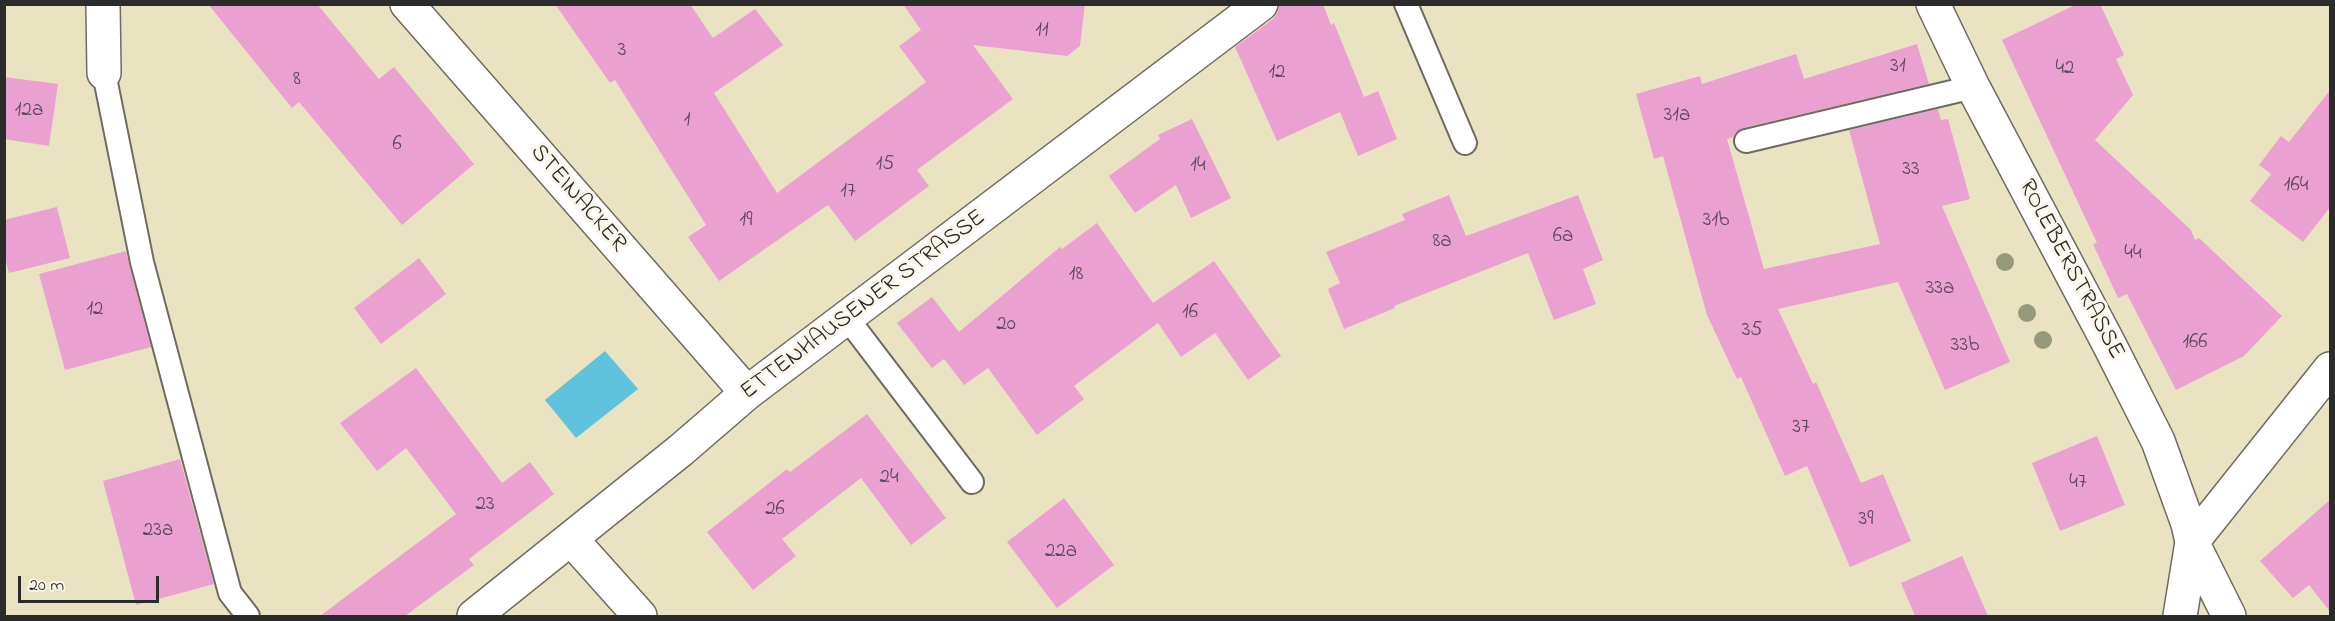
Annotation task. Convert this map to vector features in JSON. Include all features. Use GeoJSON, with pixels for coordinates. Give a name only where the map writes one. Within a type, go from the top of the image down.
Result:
{"type":"FeatureCollection","features":[{"type":"Feature","properties":{"kind":"street"},"geometry":{"type":"LineString","coordinates":[[103,4],[104,73]]}},
{"type":"Feature","properties":{"kind":"street","name":"STEINACKER"},"geometry":{"type":"LineString","coordinates":[[407,4],[747,393]]}},
{"type":"Feature","properties":{"kind":"street","name":"ETTENHAUSENER STRASSE"},"geometry":{"type":"LineString","coordinates":[[474,616],[747,393],[1261,4]]}},
{"type":"Feature","properties":{"kind":"street","name":"ROLEBERSTRASSE"},"geometry":{"type":"LineString","coordinates":[[1933,4],[1973,87],[2158,441],[2188,524],[2192,542]]}},
{"type":"Feature","properties":{"kind":"street"},"geometry":{"type":"LineString","coordinates":[[2180,616],[2192,542],[2331,369]]}},
{"type":"Feature","properties":{"kind":"street"},"geometry":{"type":"LineString","coordinates":[[571,539],[639,616]]}},
{"type":"Feature","properties":{"kind":"street"},"geometry":{"type":"LineString","coordinates":[[2192,542],[2229,616]]}},
{"type":"Feature","properties":{"kind":"lane"},"geometry":{"type":"LineString","coordinates":[[1406,4],[1465,143]]}},
{"type":"Feature","properties":{"kind":"lane"},"geometry":{"type":"LineString","coordinates":[[104,73],[142,262],[230,593],[248,616]]}},
{"type":"Feature","properties":{"kind":"lane"},"geometry":{"type":"LineString","coordinates":[[1746,141],[1973,87]]}},
{"type":"Feature","properties":{"kind":"lane"},"geometry":{"type":"LineString","coordinates":[[847,318],[972,482]]}},
{"type":"Feature","properties":{"kind":"water"},"geometry":{"type":"Polygon","coordinates":[[[605,351],[638,389],[576,438],[545,400],[605,351]]]}},
{"type":"Feature","properties":{"kind":"building"},"geometry":{"type":"Polygon","coordinates":[[[208,4],[317,4],[379,79],[394,67],[474,164],[402,225],[299,102],[292,108],[208,4]]]}},
{"type":"Feature","properties":{"kind":"building"},"geometry":{"type":"Polygon","coordinates":[[[555,4],[690,4],[713,38],[755,9],[783,45],[714,93],[777,193],[926,82],[899,46],[921,30],[903,4],[1085,4],[1080,46],[1067,56],[973,45],[1013,99],[917,170],[929,186],[855,241],[828,205],[719,281],[688,237],[706,225],[615,80],[610,83],[555,4]]]}},
{"type":"Feature","properties":{"kind":"building"},"geometry":{"type":"Polygon","coordinates":[[[1279,4],[1323,4],[1331,25],[1334,23],[1364,97],[1378,91],[1397,139],[1358,156],[1340,112],[1277,141],[1235,47],[1273,19],[1278,12],[1279,4]]]}},
{"type":"Feature","properties":{"kind":"building"},"geometry":{"type":"Polygon","coordinates":[[[2077,4],[2100,4],[2124,55],[2116,59],[2133,95],[2095,140],[2191,230],[2195,240],[2199,238],[2282,316],[2244,356],[2176,390],[2127,294],[2118,298],[2093,244],[2097,243],[2002,40],[2077,4]]]}},
{"type":"Feature","properties":{"kind":"building"},"geometry":{"type":"Polygon","coordinates":[[[1917,44],[1929,84],[1743,128],[1727,139],[1764,269],[1880,244],[1849,130],[1938,109],[1941,120],[1948,119],[1970,199],[1942,206],[2010,362],[1945,390],[1898,282],[1778,309],[1813,384],[1816,382],[1861,483],[1883,474],[1911,541],[1850,567],[1807,466],[1785,476],[1741,377],[1737,379],[1707,315],[1663,156],[1654,159],[1636,94],[1700,76],[1702,84],[1796,54],[1804,79],[1917,44]]]}},
{"type":"Feature","properties":{"kind":"building"},"geometry":{"type":"Polygon","coordinates":[[[4,77],[58,84],[49,146],[4,139],[4,77]]]}},
{"type":"Feature","properties":{"kind":"building"},"geometry":{"type":"Polygon","coordinates":[[[2331,89],[2331,206],[2303,242],[2250,201],[2271,174],[2259,165],[2281,136],[2289,142],[2331,89]]]}},
{"type":"Feature","properties":{"kind":"building"},"geometry":{"type":"Polygon","coordinates":[[[1192,119],[1231,198],[1191,218],[1176,185],[1135,213],[1109,176],[1160,139],[1158,135],[1192,119]]]}},
{"type":"Feature","properties":{"kind":"building"},"geometry":{"type":"Polygon","coordinates":[[[1449,195],[1466,236],[1578,195],[1603,260],[1583,269],[1596,304],[1554,320],[1528,253],[1394,306],[1395,308],[1344,329],[1328,289],[1340,283],[1326,252],[1405,220],[1402,214],[1449,195]]]}},
{"type":"Feature","properties":{"kind":"building"},"geometry":{"type":"Polygon","coordinates":[[[57,207],[70,258],[9,273],[4,254],[4,220],[57,207]]]}},
{"type":"Feature","properties":{"kind":"building"},"geometry":{"type":"Polygon","coordinates":[[[1097,223],[1153,303],[1214,261],[1281,356],[1248,380],[1215,333],[1181,357],[1158,323],[1074,386],[1084,399],[1037,435],[988,368],[964,385],[944,359],[932,368],[897,323],[932,297],[959,332],[1060,247],[1062,249],[1097,223]]]}},
{"type":"Feature","properties":{"kind":"building"},"geometry":{"type":"Polygon","coordinates":[[[126,251],[151,347],[65,370],[39,274],[126,251]]]}},
{"type":"Feature","properties":{"kind":"building"},"geometry":{"type":"Polygon","coordinates":[[[419,258],[446,294],[381,344],[354,308],[419,258]]]}},
{"type":"Feature","properties":{"kind":"building"},"geometry":{"type":"Polygon","coordinates":[[[416,368],[502,483],[530,462],[554,494],[469,559],[474,565],[405,616],[320,616],[456,514],[406,448],[377,471],[340,423],[416,368]]]}},
{"type":"Feature","properties":{"kind":"building"},"geometry":{"type":"Polygon","coordinates":[[[867,414],[946,518],[911,545],[861,478],[782,539],[796,556],[753,590],[707,532],[787,469],[790,472],[867,414]]]}},
{"type":"Feature","properties":{"kind":"building"},"geometry":{"type":"Polygon","coordinates":[[[2097,436],[2125,505],[2060,531],[2032,463],[2097,436]]]}},
{"type":"Feature","properties":{"kind":"building"},"geometry":{"type":"Polygon","coordinates":[[[180,459],[214,584],[136,605],[103,481],[180,459]]]}},
{"type":"Feature","properties":{"kind":"building"},"geometry":{"type":"Polygon","coordinates":[[[1064,498],[1114,565],[1057,608],[1007,542],[1064,498]]]}},
{"type":"Feature","properties":{"kind":"building"},"geometry":{"type":"Polygon","coordinates":[[[2331,499],[2331,613],[2309,585],[2293,598],[2260,561],[2331,499]]]}},
{"type":"Feature","properties":{"kind":"building"},"geometry":{"type":"Polygon","coordinates":[[[1962,556],[1988,616],[1915,616],[1901,583],[1962,556]]]}}]}
